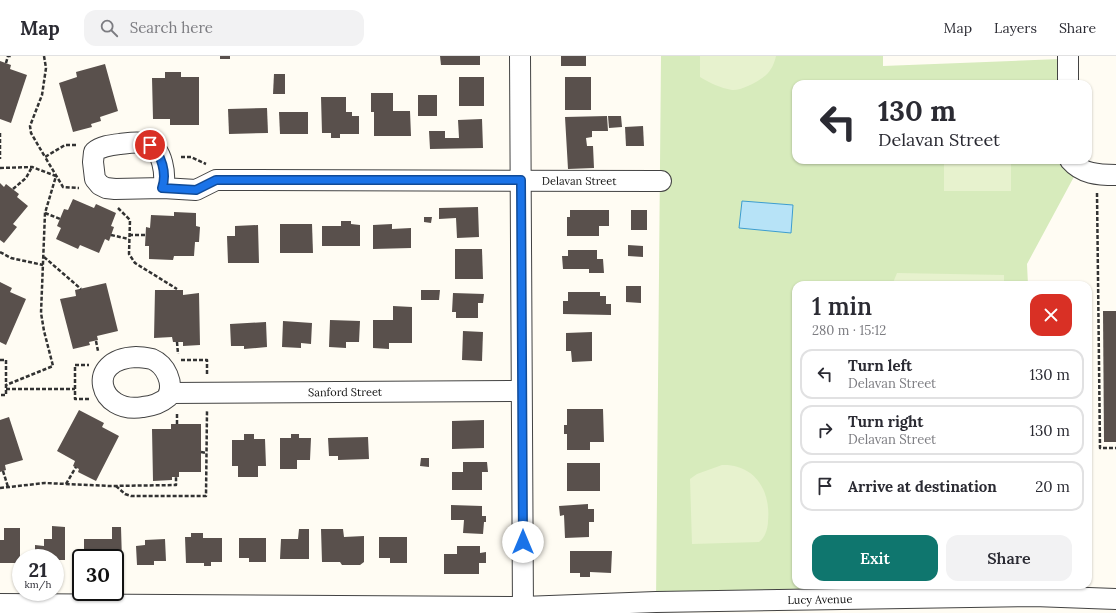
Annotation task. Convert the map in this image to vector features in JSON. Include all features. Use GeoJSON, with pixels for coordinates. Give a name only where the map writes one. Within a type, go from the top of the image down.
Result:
{"type":"FeatureCollection","features":[{"type":"Feature","properties":{"kind":"street"},"geometry":{"type":"LineString","coordinates":[[520,56],[523,610]]}},
{"type":"Feature","properties":{"kind":"street"},"geometry":{"type":"LineString","coordinates":[[1068,56],[1068,80]]}},
{"type":"Feature","properties":{"kind":"street","name":"Delavan Street"},"geometry":{"type":"LineString","coordinates":[[162,188],[196,190],[216,180],[661,181]]}},
{"type":"Feature","properties":{"kind":"street","name":"Sanford Street"},"geometry":{"type":"LineString","coordinates":[[169,394],[521,391]]}},
{"type":"Feature","properties":{"kind":"street","name":"Lucy Avenue"},"geometry":{"type":"LineString","coordinates":[[0,604],[523,610],[656,602],[1034,596],[1116,599]]}},
{"type":"Feature","properties":{"kind":"path"},"geometry":{"type":"LineString","coordinates":[[6,63],[8,56],[11,56]]}},
{"type":"Feature","properties":{"kind":"path"},"geometry":{"type":"LineString","coordinates":[[44,56],[46,68],[42,95],[30,129],[45,157]]}},
{"type":"Feature","properties":{"kind":"path"},"geometry":{"type":"LineString","coordinates":[[0,133],[0,159]]}},
{"type":"Feature","properties":{"kind":"path"},"geometry":{"type":"LineString","coordinates":[[0,168],[32,167],[56,176],[45,213],[42,318],[54,366],[6,387]]}},
{"type":"Feature","properties":{"kind":"path"},"geometry":{"type":"LineString","coordinates":[[13,189],[26,178],[32,167]]}},
{"type":"Feature","properties":{"kind":"path"},"geometry":{"type":"LineString","coordinates":[[1092,170],[1100,448],[1116,448]]}},
{"type":"Feature","properties":{"kind":"path"},"geometry":{"type":"LineString","coordinates":[[45,213],[60,219]]}},
{"type":"Feature","properties":{"kind":"path"},"geometry":{"type":"LineString","coordinates":[[111,235],[129,239]]}},
{"type":"Feature","properties":{"kind":"path"},"geometry":{"type":"LineString","coordinates":[[129,235],[146,235]]}},
{"type":"Feature","properties":{"kind":"path"},"geometry":{"type":"LineString","coordinates":[[0,252],[10,258],[43,265]]}},
{"type":"Feature","properties":{"kind":"path"},"geometry":{"type":"LineString","coordinates":[[44,257],[81,289]]}},
{"type":"Feature","properties":{"kind":"path"},"geometry":{"type":"LineString","coordinates":[[116,486],[125,494],[131,496],[206,496],[208,393],[207,360],[178,361],[177,342]]}},
{"type":"Feature","properties":{"kind":"path"},"geometry":{"type":"LineString","coordinates":[[0,360],[6,360],[6,395],[0,395]]}},
{"type":"Feature","properties":{"kind":"path"},"geometry":{"type":"LineString","coordinates":[[95,364],[75,365],[75,399],[95,400]]}},
{"type":"Feature","properties":{"kind":"path"},"geometry":{"type":"LineString","coordinates":[[6,387],[75,389]]}},
{"type":"Feature","properties":{"kind":"path"},"geometry":{"type":"LineString","coordinates":[[201,452],[207,452]]}},
{"type":"Feature","properties":{"kind":"path"},"geometry":{"type":"LineString","coordinates":[[66,484],[76,467]]}},
{"type":"Feature","properties":{"kind":"path"},"geometry":{"type":"LineString","coordinates":[[3,471],[8,487]]}},
{"type":"Feature","properties":{"kind":"path"},"geometry":{"type":"LineString","coordinates":[[0,488],[45,483],[116,486],[176,485],[176,477]]}},
{"type":"Feature","properties":{"kind":"green space"},"geometry":{"type":"Polygon","coordinates":[[[661,56],[883,56],[883,66],[1060,59],[1078,74],[1078,80],[792,80],[792,164],[1081,164],[1027,264],[1028,281],[792,281],[792,589],[1033,589],[1034,596],[656,602],[661,56]]]}},
{"type":"Feature","properties":{"kind":"green space"},"geometry":{"type":"Polygon","coordinates":[[[700,56],[776,56],[772,67],[765,76],[746,87],[732,90],[715,85],[700,77],[700,56]]]}},
{"type":"Feature","properties":{"kind":"green space"},"geometry":{"type":"Polygon","coordinates":[[[944,164],[1011,164],[1011,191],[944,191],[944,164]]]}},
{"type":"Feature","properties":{"kind":"green space"},"geometry":{"type":"Polygon","coordinates":[[[897,273],[1004,275],[1004,281],[894,281],[897,273]]]}},
{"type":"Feature","properties":{"kind":"green space"},"geometry":{"type":"Polygon","coordinates":[[[722,465],[744,469],[752,474],[763,490],[767,499],[768,524],[767,530],[759,542],[692,544],[690,479],[697,474],[722,465]]]}},
{"type":"Feature","properties":{"kind":"water"},"geometry":{"type":"Polygon","coordinates":[[[742,201],[793,205],[791,233],[739,228],[742,201]]]}},
{"type":"Feature","properties":{"kind":"building"},"geometry":{"type":"Polygon","coordinates":[[[220,56],[230,56],[230,59],[220,59],[220,56]]]}},
{"type":"Feature","properties":{"kind":"building"},"geometry":{"type":"Polygon","coordinates":[[[440,56],[480,56],[480,65],[441,65],[440,56]]]}},
{"type":"Feature","properties":{"kind":"building"},"geometry":{"type":"Polygon","coordinates":[[[561,56],[586,56],[586,66],[561,66],[561,56]]]}},
{"type":"Feature","properties":{"kind":"building"},"geometry":{"type":"Polygon","coordinates":[[[0,61],[11,65],[10,69],[27,75],[11,123],[0,119],[0,61]]]}},
{"type":"Feature","properties":{"kind":"building"},"geometry":{"type":"Polygon","coordinates":[[[105,64],[118,111],[100,117],[101,121],[91,124],[92,127],[73,132],[59,83],[77,77],[76,72],[105,64]]]}},
{"type":"Feature","properties":{"kind":"building"},"geometry":{"type":"Polygon","coordinates":[[[165,72],[181,72],[181,77],[199,77],[199,125],[170,125],[170,119],[153,119],[152,78],[165,78],[165,72]]]}},
{"type":"Feature","properties":{"kind":"building"},"geometry":{"type":"Polygon","coordinates":[[[274,74],[285,74],[285,94],[273,94],[274,74]]]}},
{"type":"Feature","properties":{"kind":"building"},"geometry":{"type":"Polygon","coordinates":[[[459,77],[484,77],[484,106],[459,106],[459,77]]]}},
{"type":"Feature","properties":{"kind":"building"},"geometry":{"type":"Polygon","coordinates":[[[565,77],[591,77],[591,110],[565,110],[565,77]]]}},
{"type":"Feature","properties":{"kind":"building"},"geometry":{"type":"Polygon","coordinates":[[[371,93],[393,93],[393,111],[410,111],[411,136],[374,136],[374,112],[371,112],[371,93]]]}},
{"type":"Feature","properties":{"kind":"building"},"geometry":{"type":"Polygon","coordinates":[[[418,95],[437,95],[437,116],[418,116],[418,95]]]}},
{"type":"Feature","properties":{"kind":"building"},"geometry":{"type":"Polygon","coordinates":[[[321,97],[346,97],[346,112],[352,112],[352,116],[359,116],[359,134],[340,134],[340,138],[331,138],[331,133],[322,133],[321,97]]]}},
{"type":"Feature","properties":{"kind":"building"},"geometry":{"type":"Polygon","coordinates":[[[267,108],[268,133],[229,134],[228,109],[267,108]]]}},
{"type":"Feature","properties":{"kind":"building"},"geometry":{"type":"Polygon","coordinates":[[[279,112],[308,112],[308,134],[280,134],[279,112]]]}},
{"type":"Feature","properties":{"kind":"building"},"geometry":{"type":"Polygon","coordinates":[[[607,116],[608,131],[592,131],[592,137],[586,138],[587,146],[593,146],[594,168],[568,169],[565,117],[607,116]]]}},
{"type":"Feature","properties":{"kind":"building"},"geometry":{"type":"Polygon","coordinates":[[[608,116],[621,116],[622,127],[609,128],[608,116]]]}},
{"type":"Feature","properties":{"kind":"building"},"geometry":{"type":"Polygon","coordinates":[[[482,119],[483,148],[430,149],[429,131],[445,131],[445,138],[459,138],[458,120],[482,119]]]}},
{"type":"Feature","properties":{"kind":"building"},"geometry":{"type":"Polygon","coordinates":[[[643,126],[644,146],[626,146],[625,127],[643,126]]]}},
{"type":"Feature","properties":{"kind":"building"},"geometry":{"type":"Polygon","coordinates":[[[0,183],[4,187],[6,184],[19,194],[17,197],[28,206],[13,224],[17,227],[4,243],[0,240],[0,183]]]}},
{"type":"Feature","properties":{"kind":"building"},"geometry":{"type":"Polygon","coordinates":[[[73,199],[94,208],[96,204],[116,213],[111,226],[114,227],[109,241],[105,239],[99,253],[80,245],[78,249],[56,239],[61,228],[57,226],[64,209],[68,210],[73,199]]]}},
{"type":"Feature","properties":{"kind":"building"},"geometry":{"type":"Polygon","coordinates":[[[478,207],[479,237],[457,238],[456,218],[439,219],[439,208],[478,207]]]}},
{"type":"Feature","properties":{"kind":"building"},"geometry":{"type":"Polygon","coordinates":[[[570,210],[609,210],[609,226],[599,226],[599,236],[567,236],[567,217],[570,217],[570,210]]]}},
{"type":"Feature","properties":{"kind":"building"},"geometry":{"type":"Polygon","coordinates":[[[631,210],[647,210],[647,230],[631,230],[631,210]]]}},
{"type":"Feature","properties":{"kind":"building"},"geometry":{"type":"Polygon","coordinates":[[[174,212],[196,213],[196,226],[200,227],[199,242],[195,242],[194,256],[174,256],[173,260],[149,259],[149,246],[145,246],[146,227],[150,228],[151,215],[174,216],[174,212]]]}},
{"type":"Feature","properties":{"kind":"building"},"geometry":{"type":"Polygon","coordinates":[[[424,217],[432,217],[431,223],[424,222],[424,217]]]}},
{"type":"Feature","properties":{"kind":"building"},"geometry":{"type":"Polygon","coordinates":[[[341,221],[351,221],[351,224],[360,225],[360,246],[322,246],[322,226],[341,226],[341,221]]]}},
{"type":"Feature","properties":{"kind":"building"},"geometry":{"type":"Polygon","coordinates":[[[280,224],[312,224],[313,253],[280,253],[280,224]]]}},
{"type":"Feature","properties":{"kind":"building"},"geometry":{"type":"Polygon","coordinates":[[[392,224],[392,229],[411,228],[411,248],[373,249],[373,225],[392,224]]]}},
{"type":"Feature","properties":{"kind":"building"},"geometry":{"type":"Polygon","coordinates":[[[258,225],[259,263],[228,263],[227,236],[235,236],[235,226],[258,225]]]}},
{"type":"Feature","properties":{"kind":"building"},"geometry":{"type":"Polygon","coordinates":[[[628,245],[643,246],[643,257],[628,256],[628,245]]]}},
{"type":"Feature","properties":{"kind":"building"},"geometry":{"type":"Polygon","coordinates":[[[455,249],[482,249],[483,279],[455,279],[455,249]]]}},
{"type":"Feature","properties":{"kind":"building"},"geometry":{"type":"Polygon","coordinates":[[[568,250],[597,250],[597,259],[603,259],[604,273],[589,273],[589,269],[563,269],[562,256],[568,256],[568,250]]]}},
{"type":"Feature","properties":{"kind":"building"},"geometry":{"type":"Polygon","coordinates":[[[0,282],[12,288],[10,292],[26,299],[6,345],[0,342],[0,282]]]}},
{"type":"Feature","properties":{"kind":"building"},"geometry":{"type":"Polygon","coordinates":[[[106,283],[118,331],[97,336],[98,340],[89,342],[90,345],[73,349],[60,299],[76,296],[75,290],[106,283]]]}},
{"type":"Feature","properties":{"kind":"building"},"geometry":{"type":"Polygon","coordinates":[[[626,286],[641,286],[641,303],[626,302],[626,286]]]}},
{"type":"Feature","properties":{"kind":"building"},"geometry":{"type":"Polygon","coordinates":[[[155,290],[183,290],[183,295],[199,293],[200,345],[183,346],[183,342],[173,342],[172,337],[154,338],[155,290]]]}},
{"type":"Feature","properties":{"kind":"building"},"geometry":{"type":"Polygon","coordinates":[[[421,290],[440,290],[439,300],[421,300],[421,290]]]}},
{"type":"Feature","properties":{"kind":"building"},"geometry":{"type":"Polygon","coordinates":[[[568,292],[600,292],[600,296],[606,296],[606,304],[611,304],[611,315],[563,314],[563,301],[568,301],[568,292]]]}},
{"type":"Feature","properties":{"kind":"building"},"geometry":{"type":"Polygon","coordinates":[[[453,293],[484,294],[483,303],[478,303],[478,318],[456,318],[456,312],[452,312],[453,293]]]}},
{"type":"Feature","properties":{"kind":"building"},"geometry":{"type":"Polygon","coordinates":[[[393,306],[412,307],[412,343],[389,343],[389,349],[373,348],[373,320],[393,320],[393,306]]]}},
{"type":"Feature","properties":{"kind":"building"},"geometry":{"type":"Polygon","coordinates":[[[1103,311],[1116,311],[1116,442],[1104,442],[1103,311]]]}},
{"type":"Feature","properties":{"kind":"building"},"geometry":{"type":"Polygon","coordinates":[[[330,320],[360,321],[359,342],[346,342],[346,348],[329,347],[330,320]]]}},
{"type":"Feature","properties":{"kind":"building"},"geometry":{"type":"Polygon","coordinates":[[[283,321],[312,323],[311,344],[301,343],[301,348],[282,347],[283,321]]]}},
{"type":"Feature","properties":{"kind":"building"},"geometry":{"type":"Polygon","coordinates":[[[266,322],[267,347],[244,349],[244,346],[231,346],[230,324],[266,322]]]}},
{"type":"Feature","properties":{"kind":"building"},"geometry":{"type":"Polygon","coordinates":[[[463,331],[483,332],[482,361],[462,360],[463,331]]]}},
{"type":"Feature","properties":{"kind":"building"},"geometry":{"type":"Polygon","coordinates":[[[592,332],[592,361],[572,362],[571,351],[566,351],[566,333],[592,332]]]}},
{"type":"Feature","properties":{"kind":"building"},"geometry":{"type":"Polygon","coordinates":[[[567,409],[603,409],[604,442],[590,442],[590,450],[567,450],[567,434],[564,434],[564,425],[567,425],[567,409]]]}},
{"type":"Feature","properties":{"kind":"building"},"geometry":{"type":"Polygon","coordinates":[[[79,410],[104,423],[102,427],[119,436],[96,481],[78,472],[79,469],[73,466],[75,461],[57,451],[79,410]]]}},
{"type":"Feature","properties":{"kind":"building"},"geometry":{"type":"Polygon","coordinates":[[[9,417],[23,460],[5,465],[6,470],[0,472],[0,420],[9,417]]]}},
{"type":"Feature","properties":{"kind":"building"},"geometry":{"type":"Polygon","coordinates":[[[484,420],[484,448],[452,449],[452,421],[484,420]]]}},
{"type":"Feature","properties":{"kind":"building"},"geometry":{"type":"Polygon","coordinates":[[[171,424],[201,424],[201,472],[179,472],[179,477],[172,477],[172,480],[153,481],[152,429],[171,429],[171,424]]]}},
{"type":"Feature","properties":{"kind":"building"},"geometry":{"type":"Polygon","coordinates":[[[244,434],[254,434],[254,439],[265,439],[266,466],[258,466],[258,477],[238,477],[238,466],[232,466],[232,440],[244,440],[244,434]]]}},
{"type":"Feature","properties":{"kind":"building"},"geometry":{"type":"Polygon","coordinates":[[[291,434],[299,434],[299,438],[311,438],[310,460],[297,460],[297,469],[280,469],[280,438],[291,438],[291,434]]]}},
{"type":"Feature","properties":{"kind":"building"},"geometry":{"type":"Polygon","coordinates":[[[368,437],[369,459],[338,460],[338,456],[329,456],[328,438],[368,437]]]}},
{"type":"Feature","properties":{"kind":"building"},"geometry":{"type":"Polygon","coordinates":[[[421,458],[429,458],[429,467],[420,466],[421,458]]]}},
{"type":"Feature","properties":{"kind":"building"},"geometry":{"type":"Polygon","coordinates":[[[463,462],[487,462],[488,472],[482,472],[482,490],[452,490],[452,472],[463,472],[463,462]]]}},
{"type":"Feature","properties":{"kind":"building"},"geometry":{"type":"Polygon","coordinates":[[[567,463],[600,463],[600,491],[567,491],[567,463]]]}},
{"type":"Feature","properties":{"kind":"building"},"geometry":{"type":"Polygon","coordinates":[[[588,504],[588,509],[594,509],[594,522],[589,522],[589,537],[565,538],[564,515],[560,516],[559,506],[588,504]]]}},
{"type":"Feature","properties":{"kind":"building"},"geometry":{"type":"Polygon","coordinates":[[[451,505],[482,506],[482,516],[486,516],[483,534],[463,533],[464,520],[451,520],[451,505]]]}},
{"type":"Feature","properties":{"kind":"building"},"geometry":{"type":"Polygon","coordinates":[[[52,526],[65,527],[65,560],[64,549],[35,549],[35,545],[44,546],[44,539],[52,539],[52,526]]]}},
{"type":"Feature","properties":{"kind":"building"},"geometry":{"type":"Polygon","coordinates":[[[112,527],[121,527],[122,549],[84,549],[84,539],[112,539],[112,527]]]}},
{"type":"Feature","properties":{"kind":"building"},"geometry":{"type":"Polygon","coordinates":[[[4,528],[20,528],[20,549],[12,549],[12,563],[0,563],[0,540],[4,540],[4,528]]]}},
{"type":"Feature","properties":{"kind":"building"},"geometry":{"type":"Polygon","coordinates":[[[299,529],[309,529],[309,559],[280,559],[281,539],[298,539],[299,529]]]}},
{"type":"Feature","properties":{"kind":"building"},"geometry":{"type":"Polygon","coordinates":[[[321,529],[343,529],[344,537],[364,536],[364,562],[360,565],[342,565],[340,562],[322,562],[321,529]]]}},
{"type":"Feature","properties":{"kind":"building"},"geometry":{"type":"Polygon","coordinates":[[[191,533],[203,533],[203,538],[222,538],[222,562],[211,562],[211,566],[204,566],[204,563],[186,563],[185,537],[191,537],[191,533]]]}},
{"type":"Feature","properties":{"kind":"building"},"geometry":{"type":"Polygon","coordinates":[[[379,537],[407,537],[407,563],[390,563],[390,558],[379,558],[379,537]]]}},
{"type":"Feature","properties":{"kind":"building"},"geometry":{"type":"Polygon","coordinates":[[[239,538],[266,538],[266,562],[249,562],[249,558],[239,558],[239,538]]]}},
{"type":"Feature","properties":{"kind":"building"},"geometry":{"type":"Polygon","coordinates":[[[165,539],[166,561],[154,561],[154,565],[137,565],[136,546],[145,545],[145,540],[165,539]]]}},
{"type":"Feature","properties":{"kind":"building"},"geometry":{"type":"Polygon","coordinates":[[[457,546],[480,546],[480,553],[486,552],[486,563],[479,563],[479,574],[444,574],[444,554],[457,554],[457,546]]]}},
{"type":"Feature","properties":{"kind":"building"},"geometry":{"type":"Polygon","coordinates":[[[570,551],[612,551],[611,573],[590,572],[590,577],[580,577],[580,573],[570,573],[570,551]]]}},
{"type":"Feature","properties":{"kind":"route"},"geometry":{"type":"LineString","coordinates":[[150,145],[158,153],[162,166],[164,183],[162,188],[196,190],[216,180],[521,180],[523,542]]}}]}
